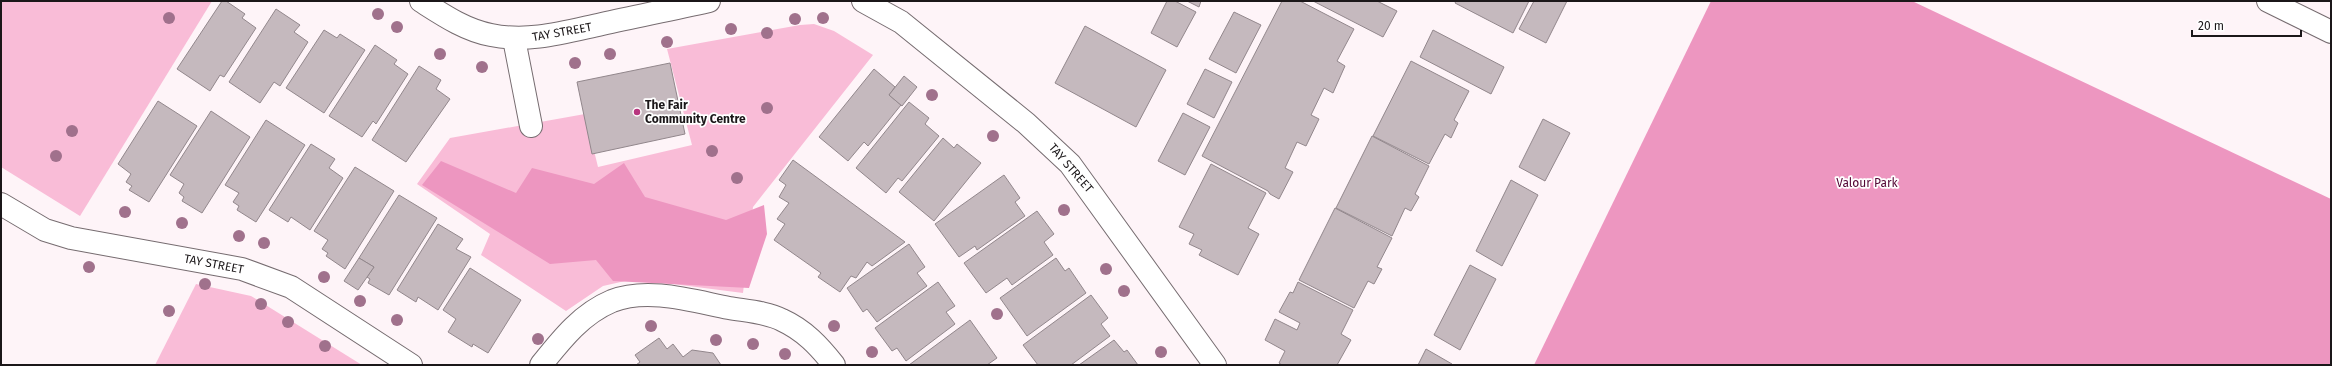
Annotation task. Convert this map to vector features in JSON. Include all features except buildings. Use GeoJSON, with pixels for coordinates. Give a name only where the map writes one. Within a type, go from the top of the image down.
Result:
{"type":"FeatureCollection","features":[{"type":"Feature","properties":{"kind":"main road","name":"TAY STREET"},"geometry":{"type":"LineString","coordinates":[[421,1],[467,28],[490,35],[514,39],[549,35],[709,1]]}},
{"type":"Feature","properties":{"kind":"main road","name":"TAY STREET"},"geometry":{"type":"LineString","coordinates":[[863,1],[901,22],[1026,123],[1070,164],[1215,365]]}},
{"type":"Feature","properties":{"kind":"main road"},"geometry":{"type":"LineString","coordinates":[[2268,1],[2327,30]]}},
{"type":"Feature","properties":{"kind":"main road"},"geometry":{"type":"LineString","coordinates":[[514,39],[531,126]]}},
{"type":"Feature","properties":{"kind":"main road","name":"TAY STREET"},"geometry":{"type":"LineString","coordinates":[[1,204],[45,230],[71,238],[242,269],[265,276],[291,287],[411,365]]}},
{"type":"Feature","properties":{"kind":"main road"},"geometry":{"type":"LineString","coordinates":[[541,365],[564,336],[589,313],[630,296],[650,296],[725,307],[781,319],[803,331],[834,365]]}},
{"type":"Feature","properties":{"kind":"shaded area"},"geometry":{"type":"Polygon","coordinates":[[[1,1],[212,1],[80,216],[1,167],[1,1]]]}},
{"type":"Feature","properties":{"kind":"shaded area"},"geometry":{"type":"Polygon","coordinates":[[[814,24],[834,31],[873,55],[753,207],[743,293],[634,279],[603,286],[566,311],[481,255],[490,234],[417,184],[450,138],[585,114],[598,167],[692,145],[667,49],[800,25],[814,24]]]}},
{"type":"Feature","properties":{"kind":"shaded area"},"geometry":{"type":"Polygon","coordinates":[[[196,284],[251,296],[362,365],[155,365],[196,284]]]}},
{"type":"Feature","properties":{"kind":"green space","name":"Valour Park"},"geometry":{"type":"Polygon","coordinates":[[[1711,1],[1912,1],[2331,199],[2331,365],[1534,365],[1711,1]]]}},
{"type":"Feature","properties":{"kind":"green space"},"geometry":{"type":"Polygon","coordinates":[[[441,161],[516,193],[532,168],[594,184],[624,163],[645,197],[726,220],[764,205],[767,234],[749,288],[613,281],[596,260],[550,264],[422,185],[441,161]]]}},
{"type":"Feature","properties":{"kind":"place","name":"The Fair Community Centre"},"geometry":{"type":"Point","coordinates":[637,112]}}]}
